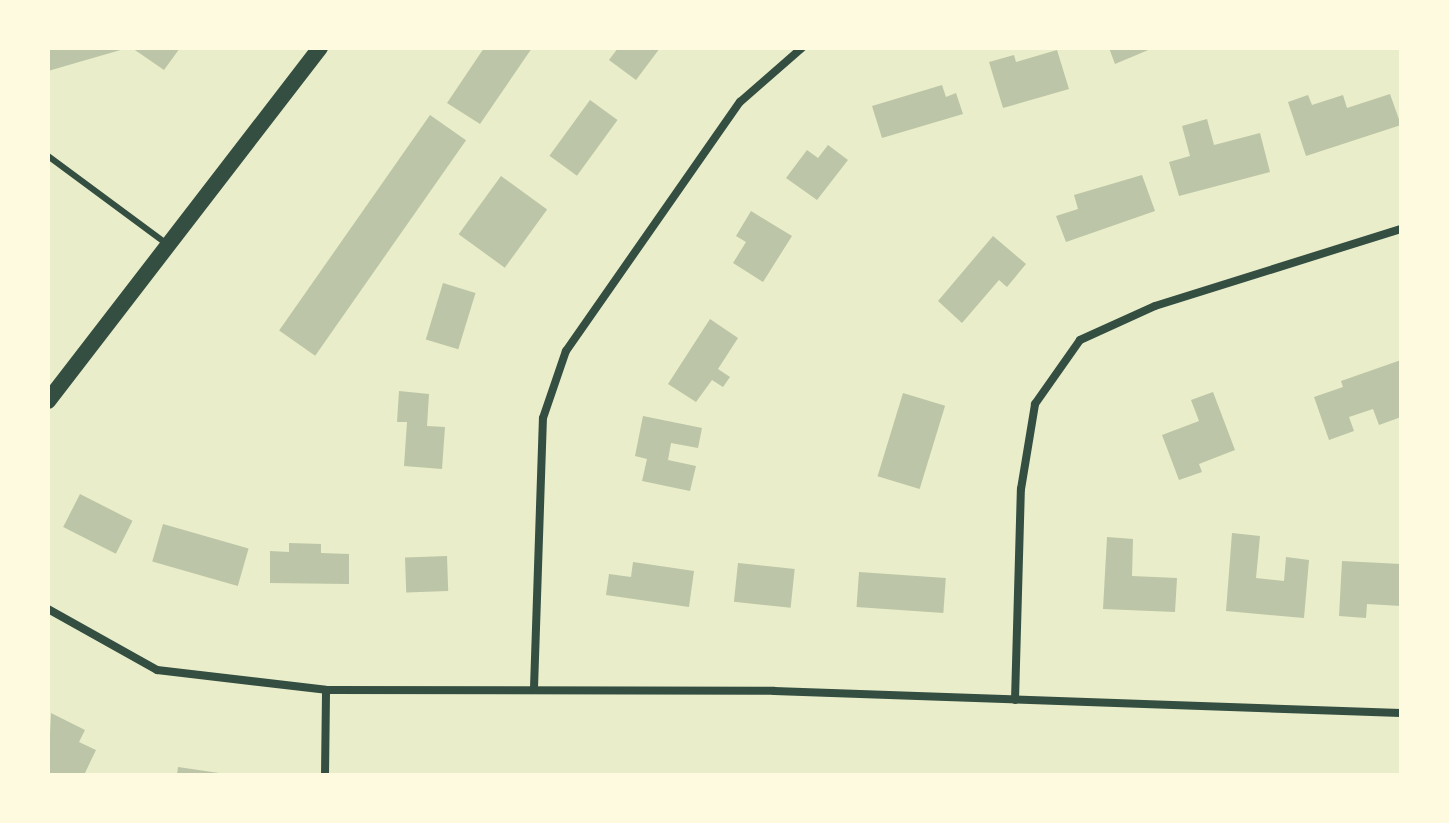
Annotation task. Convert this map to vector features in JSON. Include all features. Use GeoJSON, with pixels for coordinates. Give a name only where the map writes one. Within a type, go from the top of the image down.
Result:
{"type":"FeatureCollection","features":[{"type":"Feature","properties":{"kind":"main road"},"geometry":{"type":"LineString","coordinates":[[48,401],[320,48]]}},
{"type":"Feature","properties":{"kind":"street"},"geometry":{"type":"LineString","coordinates":[[534,688],[543,418],[566,351],[740,102],[802,48]]}},
{"type":"Feature","properties":{"kind":"street"},"geometry":{"type":"LineString","coordinates":[[1015,700],[1021,489],[1035,404],[1080,340],[1155,306],[1401,229]]}},
{"type":"Feature","properties":{"kind":"street"},"geometry":{"type":"LineString","coordinates":[[48,609],[157,670],[326,690],[534,688],[1401,713]]}},
{"type":"Feature","properties":{"kind":"street"},"geometry":{"type":"LineString","coordinates":[[325,775],[326,690]]}},
{"type":"Feature","properties":{"kind":"lane"},"geometry":{"type":"LineString","coordinates":[[48,156],[169,245]]}},
{"type":"Feature","properties":{"kind":"building"},"geometry":{"type":"Polygon","coordinates":[[[48,48],[124,48],[124,49],[48,71],[48,48]]]}},
{"type":"Feature","properties":{"kind":"building"},"geometry":{"type":"Polygon","coordinates":[[[132,48],[180,48],[164,70],[132,48]]]}},
{"type":"Feature","properties":{"kind":"building"},"geometry":{"type":"Polygon","coordinates":[[[484,48],[532,48],[480,124],[447,103],[484,48]]]}},
{"type":"Feature","properties":{"kind":"building"},"geometry":{"type":"Polygon","coordinates":[[[618,48],[660,48],[636,80],[609,60],[618,48]]]}},
{"type":"Feature","properties":{"kind":"building"},"geometry":{"type":"Polygon","coordinates":[[[1109,48],[1153,48],[1115,64],[1109,48]]]}},
{"type":"Feature","properties":{"kind":"building"},"geometry":{"type":"Polygon","coordinates":[[[1057,50],[1069,89],[1003,108],[989,62],[1014,55],[1016,62],[1057,50]]]}},
{"type":"Feature","properties":{"kind":"building"},"geometry":{"type":"Polygon","coordinates":[[[942,85],[946,97],[956,93],[963,114],[882,138],[872,106],[942,85]]]}},
{"type":"Feature","properties":{"kind":"building"},"geometry":{"type":"Polygon","coordinates":[[[1390,94],[1401,125],[1306,156],[1288,102],[1308,95],[1312,105],[1343,95],[1347,108],[1390,94]]]}},
{"type":"Feature","properties":{"kind":"building"},"geometry":{"type":"Polygon","coordinates":[[[590,100],[618,120],[577,176],[549,156],[590,100]]]}},
{"type":"Feature","properties":{"kind":"building"},"geometry":{"type":"Polygon","coordinates":[[[430,115],[466,140],[315,356],[279,330],[430,115]]]}},
{"type":"Feature","properties":{"kind":"building"},"geometry":{"type":"Polygon","coordinates":[[[1207,119],[1214,145],[1260,133],[1270,172],[1179,196],[1169,162],[1190,156],[1182,126],[1207,119]]]}},
{"type":"Feature","properties":{"kind":"building"},"geometry":{"type":"Polygon","coordinates":[[[828,145],[848,160],[817,200],[786,178],[807,150],[818,158],[828,145]]]}},
{"type":"Feature","properties":{"kind":"building"},"geometry":{"type":"Polygon","coordinates":[[[1142,175],[1155,211],[1066,242],[1056,216],[1078,209],[1074,195],[1142,175]]]}},
{"type":"Feature","properties":{"kind":"building"},"geometry":{"type":"Polygon","coordinates":[[[501,176],[547,210],[505,268],[459,234],[501,176]]]}},
{"type":"Feature","properties":{"kind":"building"},"geometry":{"type":"Polygon","coordinates":[[[751,211],[792,236],[763,282],[733,263],[746,242],[736,236],[751,211]]]}},
{"type":"Feature","properties":{"kind":"building"},"geometry":{"type":"Polygon","coordinates":[[[993,236],[1026,264],[1007,287],[999,280],[962,323],[938,301],[993,236]]]}},
{"type":"Feature","properties":{"kind":"building"},"geometry":{"type":"Polygon","coordinates":[[[443,283],[476,293],[458,349],[426,339],[443,283]]]}},
{"type":"Feature","properties":{"kind":"building"},"geometry":{"type":"Polygon","coordinates":[[[710,319],[738,338],[718,369],[730,377],[723,387],[712,380],[696,402],[668,384],[710,319]]]}},
{"type":"Feature","properties":{"kind":"building"},"geometry":{"type":"Polygon","coordinates":[[[1401,360],[1401,417],[1379,425],[1373,409],[1349,417],[1354,431],[1329,440],[1314,397],[1343,387],[1341,381],[1401,360]]]}},
{"type":"Feature","properties":{"kind":"building"},"geometry":{"type":"Polygon","coordinates":[[[399,391],[429,394],[427,426],[445,427],[442,469],[404,466],[407,422],[397,422],[399,391]]]}},
{"type":"Feature","properties":{"kind":"building"},"geometry":{"type":"Polygon","coordinates":[[[1213,392],[1235,450],[1199,464],[1202,472],[1179,480],[1162,435],[1199,421],[1191,400],[1213,392]]]}},
{"type":"Feature","properties":{"kind":"building"},"geometry":{"type":"Polygon","coordinates":[[[903,393],[945,406],[920,489],[878,476],[903,393]]]}},
{"type":"Feature","properties":{"kind":"building"},"geometry":{"type":"Polygon","coordinates":[[[643,416],[702,428],[698,448],[671,443],[668,460],[696,466],[690,491],[642,481],[647,459],[635,456],[643,416]]]}},
{"type":"Feature","properties":{"kind":"building"},"geometry":{"type":"Polygon","coordinates":[[[80,494],[133,521],[116,554],[63,527],[80,494]]]}},
{"type":"Feature","properties":{"kind":"building"},"geometry":{"type":"Polygon","coordinates":[[[163,524],[249,549],[238,586],[152,561],[163,524]]]}},
{"type":"Feature","properties":{"kind":"building"},"geometry":{"type":"Polygon","coordinates":[[[1232,533],[1260,536],[1256,578],[1284,581],[1286,557],[1309,560],[1304,618],[1226,611],[1232,533]]]}},
{"type":"Feature","properties":{"kind":"building"},"geometry":{"type":"Polygon","coordinates":[[[1107,537],[1133,539],[1132,576],[1177,578],[1175,612],[1103,609],[1107,537]]]}},
{"type":"Feature","properties":{"kind":"building"},"geometry":{"type":"Polygon","coordinates":[[[289,543],[321,544],[321,553],[349,554],[349,584],[270,583],[270,551],[289,552],[289,543]]]}},
{"type":"Feature","properties":{"kind":"building"},"geometry":{"type":"Polygon","coordinates":[[[447,556],[448,591],[406,592],[405,557],[447,556]]]}},
{"type":"Feature","properties":{"kind":"building"},"geometry":{"type":"Polygon","coordinates":[[[1342,561],[1401,564],[1401,606],[1367,604],[1366,618],[1339,616],[1342,561]]]}},
{"type":"Feature","properties":{"kind":"building"},"geometry":{"type":"Polygon","coordinates":[[[633,562],[694,571],[689,607],[606,595],[609,574],[631,577],[633,562]]]}},
{"type":"Feature","properties":{"kind":"building"},"geometry":{"type":"Polygon","coordinates":[[[738,563],[795,569],[791,608],[734,602],[738,563]]]}},
{"type":"Feature","properties":{"kind":"building"},"geometry":{"type":"Polygon","coordinates":[[[859,572],[946,578],[943,613],[857,607],[859,572]]]}},
{"type":"Feature","properties":{"kind":"building"},"geometry":{"type":"Polygon","coordinates":[[[51,713],[85,730],[79,742],[96,750],[84,775],[48,775],[51,713]]]}},
{"type":"Feature","properties":{"kind":"building"},"geometry":{"type":"Polygon","coordinates":[[[178,767],[219,773],[219,775],[177,775],[178,767]]]}}]}
